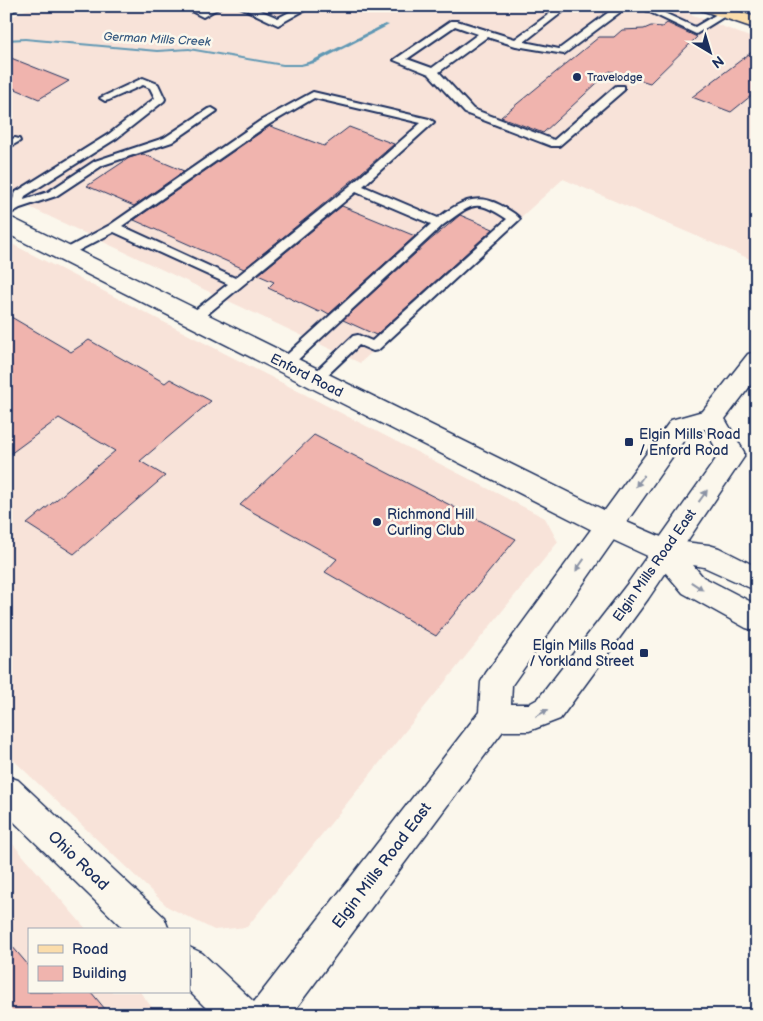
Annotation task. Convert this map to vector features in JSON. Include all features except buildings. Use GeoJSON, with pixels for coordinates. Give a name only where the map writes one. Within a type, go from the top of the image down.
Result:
{"type":"FeatureCollection","features":[{"type":"Feature","properties":{"kind":"main road"},"geometry":{"type":"LineString","coordinates":[[707,6],[757,24]]}},
{"type":"Feature","properties":{"kind":"street"},"geometry":{"type":"LineString","coordinates":[[6,8],[10,6]]}},
{"type":"Feature","properties":{"kind":"street","name":"Enford Road"},"geometry":{"type":"LineString","coordinates":[[9,214],[64,253],[608,525],[664,550]]}},
{"type":"Feature","properties":{"kind":"street"},"geometry":{"type":"LineString","coordinates":[[494,716],[498,682],[680,426],[712,418],[757,360]]}},
{"type":"Feature","properties":{"kind":"street","name":"Elgin Mills Road East"},"geometry":{"type":"LineString","coordinates":[[267,1015],[494,716],[524,719],[537,717],[549,709],[638,591],[664,550],[731,457],[731,452],[712,418]]}},
{"type":"Feature","properties":{"kind":"street"},"geometry":{"type":"LineString","coordinates":[[664,550],[709,556],[757,580]]}},
{"type":"Feature","properties":{"kind":"street"},"geometry":{"type":"LineString","coordinates":[[664,550],[693,585],[757,619]]}},
{"type":"Feature","properties":{"kind":"street","name":"Ohio Road"},"geometry":{"type":"LineString","coordinates":[[6,791],[149,928]]}},
{"type":"Feature","properties":{"kind":"street"},"geometry":{"type":"LineString","coordinates":[[190,967],[241,1015]]}},
{"type":"Feature","properties":{"kind":"lane"},"geometry":{"type":"LineString","coordinates":[[185,6],[203,14],[218,6]]}},
{"type":"Feature","properties":{"kind":"lane"},"geometry":{"type":"LineString","coordinates":[[242,6],[278,22],[308,6]]}},
{"type":"Feature","properties":{"kind":"lane"},"geometry":{"type":"LineString","coordinates":[[516,43],[566,6]]}},
{"type":"Feature","properties":{"kind":"lane"},"geometry":{"type":"LineString","coordinates":[[620,88],[555,144],[469,111],[433,72],[399,60],[454,23],[516,43],[562,52],[622,6],[634,10],[642,6],[696,31],[725,13]]}},
{"type":"Feature","properties":{"kind":"lane"},"geometry":{"type":"LineString","coordinates":[[744,6],[757,11]]}},
{"type":"Feature","properties":{"kind":"lane"},"geometry":{"type":"LineString","coordinates":[[433,72],[486,33]]}},
{"type":"Feature","properties":{"kind":"lane"},"geometry":{"type":"LineString","coordinates":[[9,214],[20,194],[113,136],[160,98],[154,86],[143,81],[104,98]]}},
{"type":"Feature","properties":{"kind":"lane"},"geometry":{"type":"LineString","coordinates":[[64,253],[114,227],[264,123],[313,94],[429,122],[355,187],[194,318]]}},
{"type":"Feature","properties":{"kind":"lane"},"geometry":{"type":"LineString","coordinates":[[9,214],[52,194],[99,163],[168,140],[212,111]]}},
{"type":"Feature","properties":{"kind":"lane"},"geometry":{"type":"LineString","coordinates":[[355,187],[439,223]]}},
{"type":"Feature","properties":{"kind":"lane"},"geometry":{"type":"LineString","coordinates":[[285,364],[439,223],[470,202],[488,204],[500,209],[514,219],[373,347],[358,339],[315,379]]}},
{"type":"Feature","properties":{"kind":"lane"},"geometry":{"type":"LineString","coordinates":[[114,227],[236,284]]}},
{"type":"Feature","properties":{"kind":"shaded area"},"geometry":{"type":"Polygon","coordinates":[[[33,6],[670,6],[757,40],[757,262],[563,179],[360,363],[6,196],[6,20],[33,6]]]}},
{"type":"Feature","properties":{"kind":"shaded area"},"geometry":{"type":"Polygon","coordinates":[[[6,241],[545,518],[558,542],[247,927],[214,930],[168,907],[6,753],[6,241]]]}},
{"type":"Feature","properties":{"kind":"shaded area"},"geometry":{"type":"Polygon","coordinates":[[[6,836],[85,928],[28,928],[28,994],[142,994],[158,1015],[6,1015],[6,836]]]}},
{"type":"Feature","properties":{"kind":"waterway","name":"German Mills Creek"},"geometry":{"type":"LineString","coordinates":[[6,40],[25,39],[157,51],[189,49],[283,65],[301,65],[313,62],[387,25]]}},
{"type":"Feature","properties":{"kind":"place","name":"Travelodge"},"geometry":{"type":"Point","coordinates":[577,77]}},
{"type":"Feature","properties":{"kind":"place","name":"Elgin Mills Road / Enford Road"},"geometry":{"type":"Point","coordinates":[629,442]}},
{"type":"Feature","properties":{"kind":"place","name":"Richmond Hill Curling Club"},"geometry":{"type":"Point","coordinates":[377,522]}},
{"type":"Feature","properties":{"kind":"place","name":"Elgin Mills Road / Yorkland Street"},"geometry":{"type":"Point","coordinates":[644,653]}}]}
